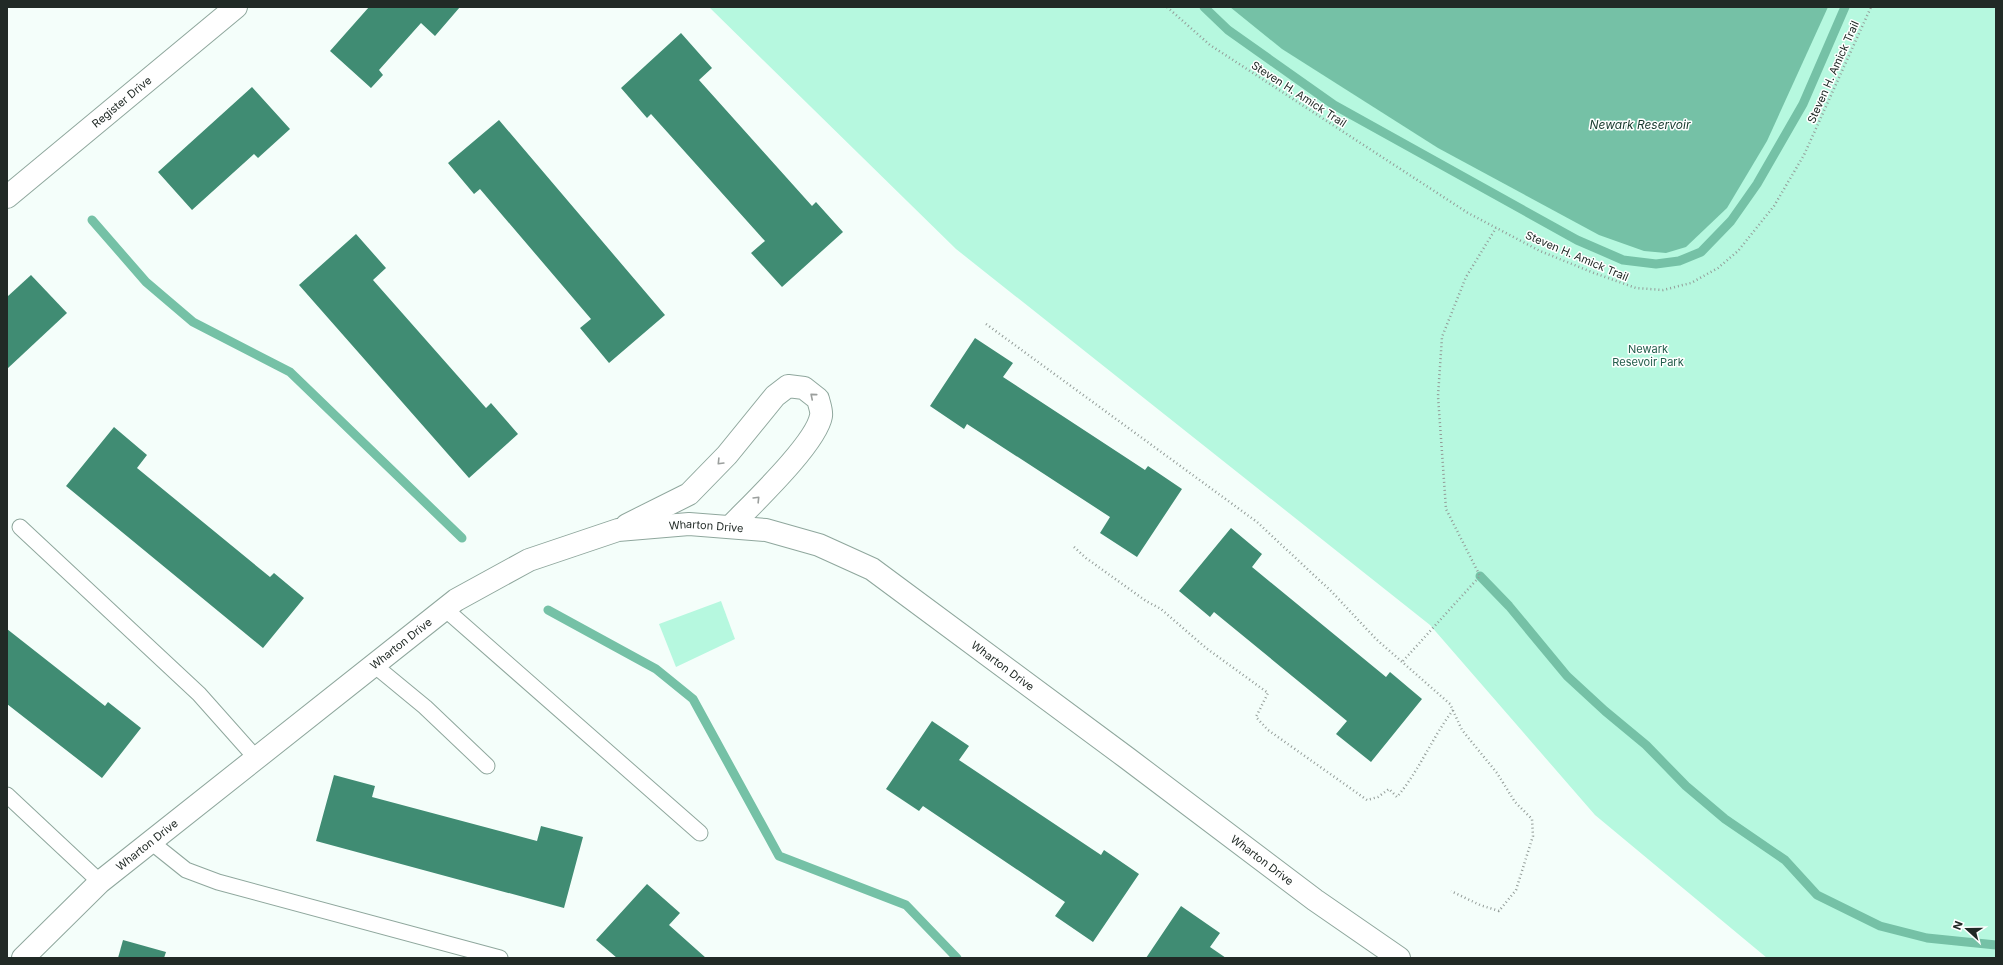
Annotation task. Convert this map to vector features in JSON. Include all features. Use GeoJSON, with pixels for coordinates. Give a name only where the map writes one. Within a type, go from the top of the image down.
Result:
{"type":"FeatureCollection","features":[{"type":"Feature","properties":{"kind":"street","name":"Register Drive"},"geometry":{"type":"LineString","coordinates":[[7,197],[236,7]]}},
{"type":"Feature","properties":{"kind":"street"},"geometry":{"type":"LineString","coordinates":[[618,530],[689,494],[727,455],[775,396],[788,386],[804,388],[818,398],[822,415],[818,429],[787,468],[730,527]]}},
{"type":"Feature","properties":{"kind":"street","name":"Wharton Drive"},"geometry":{"type":"LineString","coordinates":[[23,958],[100,882],[456,600],[530,560],[618,530],[689,524],[766,530],[819,545],[872,569],[1316,900],[1399,958]]}},
{"type":"Feature","properties":{"kind":"lane"},"geometry":{"type":"LineString","coordinates":[[20,527],[199,694],[256,758]]}},
{"type":"Feature","properties":{"kind":"lane"},"geometry":{"type":"LineString","coordinates":[[445,608],[700,833]]}},
{"type":"Feature","properties":{"kind":"lane"},"geometry":{"type":"LineString","coordinates":[[374,665],[425,707],[487,766]]}},
{"type":"Feature","properties":{"kind":"lane"},"geometry":{"type":"LineString","coordinates":[[7,795],[100,882]]}},
{"type":"Feature","properties":{"kind":"lane"},"geometry":{"type":"LineString","coordinates":[[151,842],[186,870],[218,882],[500,958]]}},
{"type":"Feature","properties":{"kind":"path","name":"Steven H. Amick Trail"},"geometry":{"type":"LineString","coordinates":[[1167,7],[1210,45],[1253,75],[1468,213],[1540,251],[1636,288],[1663,290],[1691,283],[1718,268],[1738,251],[1774,206],[1804,155],[1871,7]]}},
{"type":"Feature","properties":{"kind":"path"},"geometry":{"type":"LineString","coordinates":[[1403,661],[1480,576],[1446,509],[1438,396],[1442,337],[1466,277],[1496,228]]}},
{"type":"Feature","properties":{"kind":"path"},"geometry":{"type":"LineString","coordinates":[[986,324],[1257,522],[1332,592],[1376,639],[1403,661],[1450,704],[1462,730],[1497,773],[1516,802],[1532,819],[1533,836],[1516,890],[1499,911],[1480,905],[1452,891]]}},
{"type":"Feature","properties":{"kind":"path"},"geometry":{"type":"LineString","coordinates":[[1074,547],[1086,558],[1146,601],[1160,609],[1206,648],[1268,693],[1256,717],[1268,730],[1367,800],[1378,797],[1389,789],[1397,797],[1405,787],[1442,725],[1453,710]]}},
{"type":"Feature","properties":{"kind":"green space","name":"Newark Resevoir Park"},"geometry":{"type":"Polygon","coordinates":[[[709,7],[1996,7],[1996,958],[1767,958],[1595,815],[1430,625],[956,249],[709,7]]]}},
{"type":"Feature","properties":{"kind":"green space"},"geometry":{"type":"Polygon","coordinates":[[[721,601],[735,639],[676,667],[659,624],[721,601]]]}},
{"type":"Feature","properties":{"kind":"water","name":"Newark Reservoir"},"geometry":{"type":"Polygon","coordinates":[[[1230,7],[1828,7],[1767,141],[1727,208],[1686,247],[1666,253],[1644,251],[1599,235],[1438,148],[1282,49],[1230,7]]]}},
{"type":"Feature","properties":{"kind":"building"},"geometry":{"type":"Polygon","coordinates":[[[369,7],[460,7],[435,36],[421,23],[379,70],[383,75],[371,88],[330,51],[369,7]]]}},
{"type":"Feature","properties":{"kind":"building"},"geometry":{"type":"Polygon","coordinates":[[[681,33],[712,68],[699,80],[812,206],[816,202],[843,232],[782,287],[751,253],[765,241],[651,114],[647,118],[621,88],[681,33]]]}},
{"type":"Feature","properties":{"kind":"building"},"geometry":{"type":"Polygon","coordinates":[[[252,87],[290,129],[258,158],[254,154],[192,210],[158,172],[252,87]]]}},
{"type":"Feature","properties":{"kind":"building"},"geometry":{"type":"Polygon","coordinates":[[[499,120],[665,315],[609,363],[580,328],[591,319],[480,189],[474,194],[448,163],[499,120]]]}},
{"type":"Feature","properties":{"kind":"building"},"geometry":{"type":"Polygon","coordinates":[[[356,234],[386,268],[373,280],[486,408],[491,403],[518,434],[469,478],[299,285],[356,234]]]}},
{"type":"Feature","properties":{"kind":"building"},"geometry":{"type":"Polygon","coordinates":[[[31,275],[67,313],[7,369],[7,297],[31,275]]]}},
{"type":"Feature","properties":{"kind":"building"},"geometry":{"type":"Polygon","coordinates":[[[975,338],[1013,363],[1003,377],[1145,470],[1148,466],[1182,489],[1137,557],[1100,533],[1110,517],[967,424],[964,429],[930,406],[975,338]]]}},
{"type":"Feature","properties":{"kind":"building"},"geometry":{"type":"Polygon","coordinates":[[[114,427],[147,455],[137,468],[270,577],[274,573],[304,598],[263,648],[66,486],[114,427]]]}},
{"type":"Feature","properties":{"kind":"building"},"geometry":{"type":"Polygon","coordinates":[[[1231,528],[1262,554],[1252,567],[1386,677],[1390,672],[1422,699],[1371,762],[1336,734],[1347,721],[1214,612],[1210,617],[1179,591],[1231,528]]]}},
{"type":"Feature","properties":{"kind":"building"},"geometry":{"type":"Polygon","coordinates":[[[7,629],[105,706],[108,702],[141,728],[102,778],[7,704],[7,629]]]}},
{"type":"Feature","properties":{"kind":"building"},"geometry":{"type":"Polygon","coordinates":[[[932,721],[969,746],[959,760],[1101,855],[1104,850],[1139,874],[1093,942],[1055,916],[1065,902],[923,806],[919,811],[886,789],[932,721]]]}},
{"type":"Feature","properties":{"kind":"building"},"geometry":{"type":"Polygon","coordinates":[[[334,775],[375,786],[372,797],[537,841],[541,826],[583,837],[564,908],[316,841],[334,775]]]}},
{"type":"Feature","properties":{"kind":"building"},"geometry":{"type":"Polygon","coordinates":[[[647,884],[680,913],[669,925],[706,958],[617,958],[596,940],[647,884]]]}},
{"type":"Feature","properties":{"kind":"building"},"geometry":{"type":"Polygon","coordinates":[[[1181,906],[1220,933],[1210,947],[1226,958],[1146,958],[1181,906]]]}},
{"type":"Feature","properties":{"kind":"building"},"geometry":{"type":"Polygon","coordinates":[[[123,940],[166,952],[164,958],[118,958],[123,940]]]}},
{"type":"Feature","properties":{"kind":"waterway"},"geometry":{"type":"LineString","coordinates":[[1204,7],[1228,30],[1334,105],[1577,240],[1623,260],[1656,264],[1679,261],[1701,252],[1731,221],[1757,184],[1803,104],[1845,7]]}},
{"type":"Feature","properties":{"kind":"waterway"},"geometry":{"type":"LineString","coordinates":[[92,220],[146,282],[193,322],[290,372],[462,538]]}},
{"type":"Feature","properties":{"kind":"waterway"},"geometry":{"type":"LineString","coordinates":[[1480,576],[1509,606],[1567,676],[1605,711],[1646,745],[1686,786],[1725,819],[1785,860],[1817,895],[1880,926],[1927,938],[1996,945]]}},
{"type":"Feature","properties":{"kind":"waterway"},"geometry":{"type":"LineString","coordinates":[[548,610],[656,669],[693,699],[779,856],[906,905],[957,958]]}}]}
